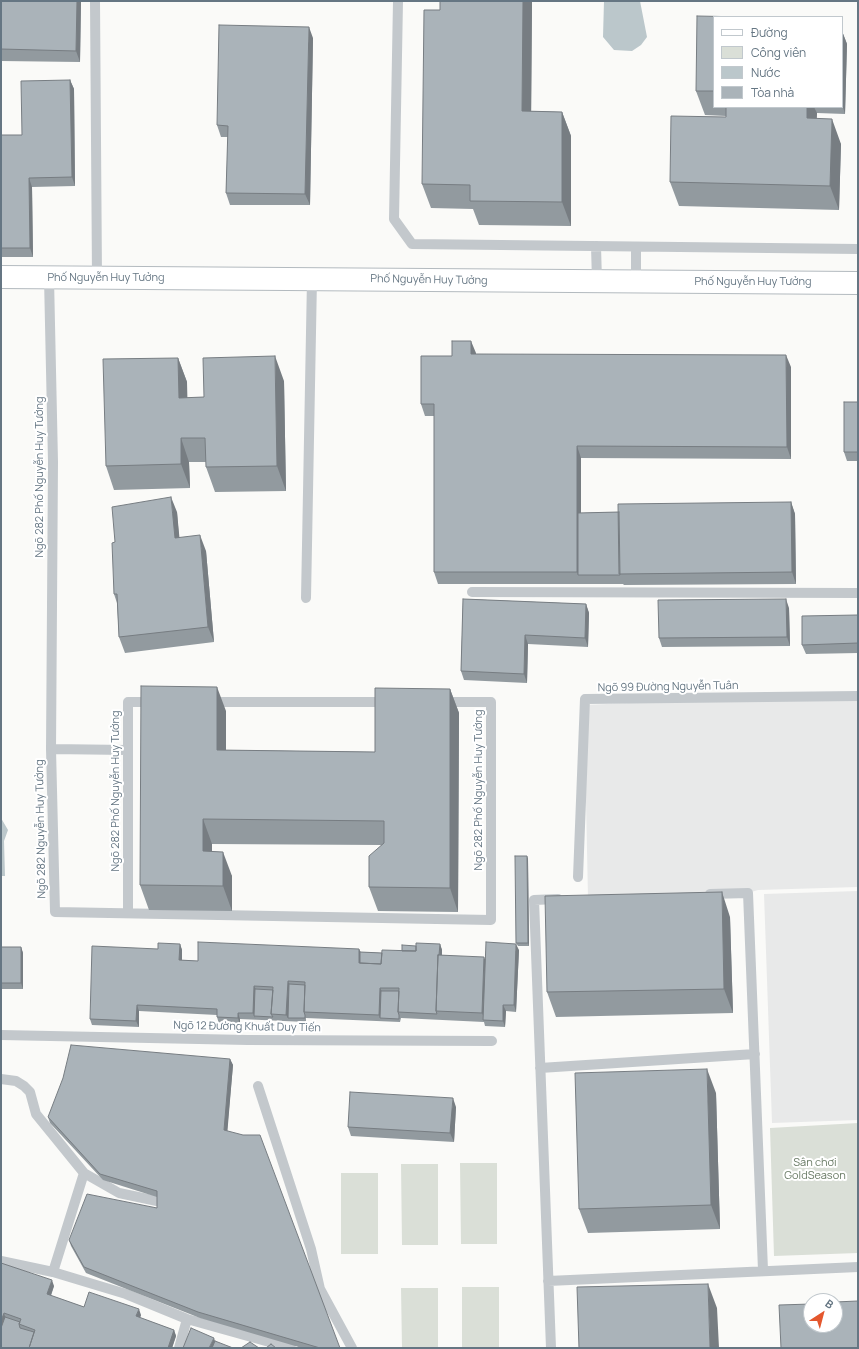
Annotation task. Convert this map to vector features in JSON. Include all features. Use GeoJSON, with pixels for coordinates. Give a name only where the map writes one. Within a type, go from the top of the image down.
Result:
{"type":"FeatureCollection","features":[{"type":"Feature","properties":{"kind":"street","name":"Phố Nguyễn Huy Tưởng"},"geometry":{"type":"LineString","coordinates":[[1,277],[858,283]]}},
{"type":"Feature","properties":{"kind":"lane"},"geometry":{"type":"LineString","coordinates":[[95,1],[97,278]]}},
{"type":"Feature","properties":{"kind":"lane"},"geometry":{"type":"LineString","coordinates":[[398,1],[394,218],[412,244],[858,249]]}},
{"type":"Feature","properties":{"kind":"lane"},"geometry":{"type":"LineString","coordinates":[[596,246],[596,281]]}},
{"type":"Feature","properties":{"kind":"lane"},"geometry":{"type":"LineString","coordinates":[[636,247],[636,281]]}},
{"type":"Feature","properties":{"kind":"lane","name":"Ngõ 282 Phố Nguyễn Huy Tưởng"},"geometry":{"type":"LineString","coordinates":[[49,278],[53,462],[51,749]]}},
{"type":"Feature","properties":{"kind":"lane"},"geometry":{"type":"LineString","coordinates":[[306,598],[312,279]]}},
{"type":"Feature","properties":{"kind":"lane"},"geometry":{"type":"LineString","coordinates":[[472,592],[858,593]]}},
{"type":"Feature","properties":{"kind":"lane","name":"Ngõ 99 Đường Nguyễn Tuân"},"geometry":{"type":"LineString","coordinates":[[578,877],[585,699],[858,696]]}},
{"type":"Feature","properties":{"kind":"lane","name":"Ngõ 282 Phố Nguyễn Huy Tưởng"},"geometry":{"type":"LineString","coordinates":[[128,913],[128,702],[167,702]]}},
{"type":"Feature","properties":{"kind":"lane"},"geometry":{"type":"LineString","coordinates":[[199,702],[396,702]]}},
{"type":"Feature","properties":{"kind":"lane","name":"Ngõ 282 Phố Nguyễn Huy Tưởng"},"geometry":{"type":"LineString","coordinates":[[55,912],[491,920],[491,702],[436,702]]}},
{"type":"Feature","properties":{"kind":"lane","name":"Ngõ 282 Nguyễn Huy Tưởng"},"geometry":{"type":"LineString","coordinates":[[55,912],[51,749],[127,750]]}},
{"type":"Feature","properties":{"kind":"lane"},"geometry":{"type":"LineString","coordinates":[[701,894],[748,893],[763,1270]]}},
{"type":"Feature","properties":{"kind":"lane"},"geometry":{"type":"LineString","coordinates":[[551,1348],[534,900],[565,899]]}},
{"type":"Feature","properties":{"kind":"lane","name":"Ngõ 12 Đường Khuất Duy Tiến"},"geometry":{"type":"LineString","coordinates":[[1,1035],[248,1040],[492,1041]]}},
{"type":"Feature","properties":{"kind":"lane"},"geometry":{"type":"LineString","coordinates":[[540,1068],[755,1054]]}},
{"type":"Feature","properties":{"kind":"lane"},"geometry":{"type":"LineString","coordinates":[[1,1079],[16,1081],[30,1092],[36,1114],[84,1173],[119,1193],[157,1201]]}},
{"type":"Feature","properties":{"kind":"lane"},"geometry":{"type":"LineString","coordinates":[[258,1086],[311,1249],[320,1289],[352,1348]]}},
{"type":"Feature","properties":{"kind":"lane"},"geometry":{"type":"LineString","coordinates":[[53,1272],[84,1173]]}},
{"type":"Feature","properties":{"kind":"lane"},"geometry":{"type":"LineString","coordinates":[[1,1261],[53,1272],[126,1294],[187,1319],[291,1348]]}},
{"type":"Feature","properties":{"kind":"lane"},"geometry":{"type":"LineString","coordinates":[[548,1281],[763,1270],[858,1267]]}},
{"type":"Feature","properties":{"kind":"lane"},"geometry":{"type":"LineString","coordinates":[[178,1348],[187,1319]]}},
{"type":"Feature","properties":{"kind":"shaded area"},"geometry":{"type":"Polygon","coordinates":[[[858,693],[858,887],[758,890],[748,893],[588,898],[584,705],[858,693]]]}},
{"type":"Feature","properties":{"kind":"shaded area"},"geometry":{"type":"Polygon","coordinates":[[[858,891],[858,1120],[772,1123],[764,894],[858,891]]]}},
{"type":"Feature","properties":{"kind":"green space","name":"Sân chơi GoldSeason"},"geometry":{"type":"Polygon","coordinates":[[[858,1123],[858,1253],[774,1256],[770,1128],[858,1123]]]}},
{"type":"Feature","properties":{"kind":"green space"},"geometry":{"type":"Polygon","coordinates":[[[460,1163],[497,1163],[497,1244],[461,1244],[460,1163]]]}},
{"type":"Feature","properties":{"kind":"green space"},"geometry":{"type":"Polygon","coordinates":[[[401,1164],[438,1164],[438,1245],[402,1245],[401,1164]]]}},
{"type":"Feature","properties":{"kind":"green space"},"geometry":{"type":"Polygon","coordinates":[[[341,1173],[378,1173],[378,1254],[341,1254],[341,1173]]]}},
{"type":"Feature","properties":{"kind":"green space"},"geometry":{"type":"Polygon","coordinates":[[[462,1287],[499,1287],[499,1348],[462,1348],[462,1287]]]}},
{"type":"Feature","properties":{"kind":"green space"},"geometry":{"type":"Polygon","coordinates":[[[401,1288],[438,1288],[438,1348],[402,1348],[401,1288]]]}},
{"type":"Feature","properties":{"kind":"water"},"geometry":{"type":"Polygon","coordinates":[[[604,1],[640,1],[647,37],[641,45],[632,51],[614,50],[603,37],[604,1]]]}},
{"type":"Feature","properties":{"kind":"water"},"geometry":{"type":"Polygon","coordinates":[[[1,818],[8,830],[4,841],[5,876],[1,876],[1,818]]]}},
{"type":"Feature","properties":{"kind":"building"},"geometry":{"type":"Polygon","coordinates":[[[1,1],[77,1],[76,51],[1,49],[1,1]]]}},
{"type":"Feature","properties":{"kind":"building"},"geometry":{"type":"Polygon","coordinates":[[[440,1],[523,1],[522,111],[562,112],[562,202],[470,201],[470,185],[422,184],[424,10],[440,10],[440,1]]]}},
{"type":"Feature","properties":{"kind":"building"},"geometry":{"type":"Polygon","coordinates":[[[697,16],[713,16],[713,91],[696,91],[697,16]]]}},
{"type":"Feature","properties":{"kind":"building"},"geometry":{"type":"Polygon","coordinates":[[[219,25],[309,27],[305,194],[226,193],[228,126],[217,125],[219,25]]]}},
{"type":"Feature","properties":{"kind":"building"},"geometry":{"type":"Polygon","coordinates":[[[70,80],[72,177],[29,178],[30,248],[1,248],[1,135],[22,135],[21,81],[70,80]]]}},
{"type":"Feature","properties":{"kind":"building"},"geometry":{"type":"Polygon","coordinates":[[[726,108],[807,108],[807,118],[832,119],[830,186],[670,182],[671,116],[726,117],[726,108]]]}},
{"type":"Feature","properties":{"kind":"building"},"geometry":{"type":"Polygon","coordinates":[[[452,341],[471,341],[471,354],[786,355],[787,447],[577,446],[577,572],[434,572],[434,404],[421,404],[421,356],[452,356],[452,341]]]}},
{"type":"Feature","properties":{"kind":"building"},"geometry":{"type":"Polygon","coordinates":[[[275,356],[277,466],[206,467],[205,438],[181,438],[181,464],[106,466],[103,359],[178,358],[179,398],[204,397],[203,358],[275,356]]]}},
{"type":"Feature","properties":{"kind":"building"},"geometry":{"type":"Polygon","coordinates":[[[844,402],[858,402],[858,452],[844,452],[844,402]]]}},
{"type":"Feature","properties":{"kind":"building"},"geometry":{"type":"Polygon","coordinates":[[[171,497],[175,538],[200,535],[208,627],[119,637],[117,594],[114,594],[112,543],[115,542],[112,507],[171,497]]]}},
{"type":"Feature","properties":{"kind":"building"},"geometry":{"type":"Polygon","coordinates":[[[791,502],[792,572],[619,574],[618,504],[791,502]]]}},
{"type":"Feature","properties":{"kind":"building"},"geometry":{"type":"Polygon","coordinates":[[[619,512],[620,575],[578,575],[578,513],[619,512]]]}},
{"type":"Feature","properties":{"kind":"building"},"geometry":{"type":"Polygon","coordinates":[[[463,599],[586,604],[585,638],[525,635],[524,674],[461,671],[463,599]]]}},
{"type":"Feature","properties":{"kind":"building"},"geometry":{"type":"Polygon","coordinates":[[[786,599],[787,637],[659,638],[658,600],[786,599]]]}},
{"type":"Feature","properties":{"kind":"building"},"geometry":{"type":"Polygon","coordinates":[[[858,615],[858,643],[802,645],[802,616],[858,615]]]}},
{"type":"Feature","properties":{"kind":"building"},"geometry":{"type":"Polygon","coordinates":[[[141,686],[217,687],[217,750],[375,752],[375,688],[450,689],[450,888],[369,887],[369,856],[384,843],[384,821],[203,819],[203,851],[223,852],[223,886],[140,885],[141,686]]]}},
{"type":"Feature","properties":{"kind":"building"},"geometry":{"type":"Polygon","coordinates":[[[515,856],[527,856],[528,943],[516,943],[515,856]]]}},
{"type":"Feature","properties":{"kind":"building"},"geometry":{"type":"Polygon","coordinates":[[[722,892],[724,989],[547,992],[545,896],[722,892]]]}},
{"type":"Feature","properties":{"kind":"building"},"geometry":{"type":"Polygon","coordinates":[[[198,942],[359,949],[359,963],[381,964],[382,950],[416,951],[416,943],[440,944],[438,955],[437,1014],[398,1012],[399,988],[380,988],[379,1015],[304,1012],[305,982],[288,981],[286,1015],[271,1014],[273,987],[254,986],[253,1013],[238,1013],[238,1018],[217,1017],[217,1009],[137,1005],[136,1021],[90,1019],[92,946],[158,949],[158,943],[180,944],[179,960],[198,961],[198,942]]]}},
{"type":"Feature","properties":{"kind":"building"},"geometry":{"type":"Polygon","coordinates":[[[486,942],[516,944],[514,1005],[503,1005],[503,1021],[483,1020],[486,942]]]}},
{"type":"Feature","properties":{"kind":"building"},"geometry":{"type":"Polygon","coordinates":[[[402,945],[416,946],[416,951],[402,951],[402,945]]]}},
{"type":"Feature","properties":{"kind":"building"},"geometry":{"type":"Polygon","coordinates":[[[1,947],[21,947],[21,983],[1,983],[1,947]]]}},
{"type":"Feature","properties":{"kind":"building"},"geometry":{"type":"Polygon","coordinates":[[[360,952],[382,953],[381,964],[360,963],[360,952]]]}},
{"type":"Feature","properties":{"kind":"building"},"geometry":{"type":"Polygon","coordinates":[[[438,955],[484,957],[482,1013],[436,1011],[438,955]]]}},
{"type":"Feature","properties":{"kind":"building"},"geometry":{"type":"Polygon","coordinates":[[[289,984],[305,985],[305,1018],[288,1018],[289,984]]]}},
{"type":"Feature","properties":{"kind":"building"},"geometry":{"type":"Polygon","coordinates":[[[255,989],[273,990],[271,1014],[273,1017],[254,1016],[255,989]]]}},
{"type":"Feature","properties":{"kind":"building"},"geometry":{"type":"Polygon","coordinates":[[[381,991],[399,991],[399,1019],[380,1018],[381,991]]]}},
{"type":"Feature","properties":{"kind":"building"},"geometry":{"type":"Polygon","coordinates":[[[71,1045],[230,1059],[224,1130],[243,1135],[260,1135],[340,1348],[320,1348],[198,1312],[84,1267],[69,1240],[87,1194],[157,1208],[157,1191],[100,1174],[48,1117],[63,1078],[71,1045]]]}},
{"type":"Feature","properties":{"kind":"building"},"geometry":{"type":"Polygon","coordinates":[[[707,1069],[711,1205],[579,1209],[575,1073],[707,1069]]]}},
{"type":"Feature","properties":{"kind":"building"},"geometry":{"type":"Polygon","coordinates":[[[350,1092],[453,1098],[450,1133],[348,1127],[350,1092]]]}},
{"type":"Feature","properties":{"kind":"building"},"geometry":{"type":"Polygon","coordinates":[[[1,1263],[52,1280],[47,1294],[84,1307],[89,1292],[139,1309],[136,1316],[174,1330],[168,1348],[29,1348],[35,1330],[19,1324],[21,1319],[4,1313],[1,1321],[1,1263]]]}},
{"type":"Feature","properties":{"kind":"building"},"geometry":{"type":"Polygon","coordinates":[[[708,1284],[710,1348],[579,1348],[577,1287],[708,1284]]]}},
{"type":"Feature","properties":{"kind":"building"},"geometry":{"type":"Polygon","coordinates":[[[858,1301],[858,1348],[781,1348],[779,1305],[803,1304],[803,1333],[843,1333],[843,1302],[858,1301]]]}},
{"type":"Feature","properties":{"kind":"building"},"geometry":{"type":"Polygon","coordinates":[[[5,1317],[20,1322],[20,1328],[34,1332],[29,1348],[1,1348],[1,1328],[5,1317]]]}},
{"type":"Feature","properties":{"kind":"building"},"geometry":{"type":"Polygon","coordinates":[[[191,1328],[214,1338],[209,1348],[183,1348],[191,1328]]]}},
{"type":"Feature","properties":{"kind":"building"},"geometry":{"type":"Polygon","coordinates":[[[215,1341],[233,1348],[212,1348],[215,1341]]]}},
{"type":"Feature","properties":{"kind":"building"},"geometry":{"type":"Polygon","coordinates":[[[250,1342],[259,1348],[241,1348],[250,1342]]]}},
{"type":"Feature","properties":{"kind":"building"},"geometry":{"type":"Polygon","coordinates":[[[271,1344],[276,1348],[266,1348],[271,1344]]]}}]}
